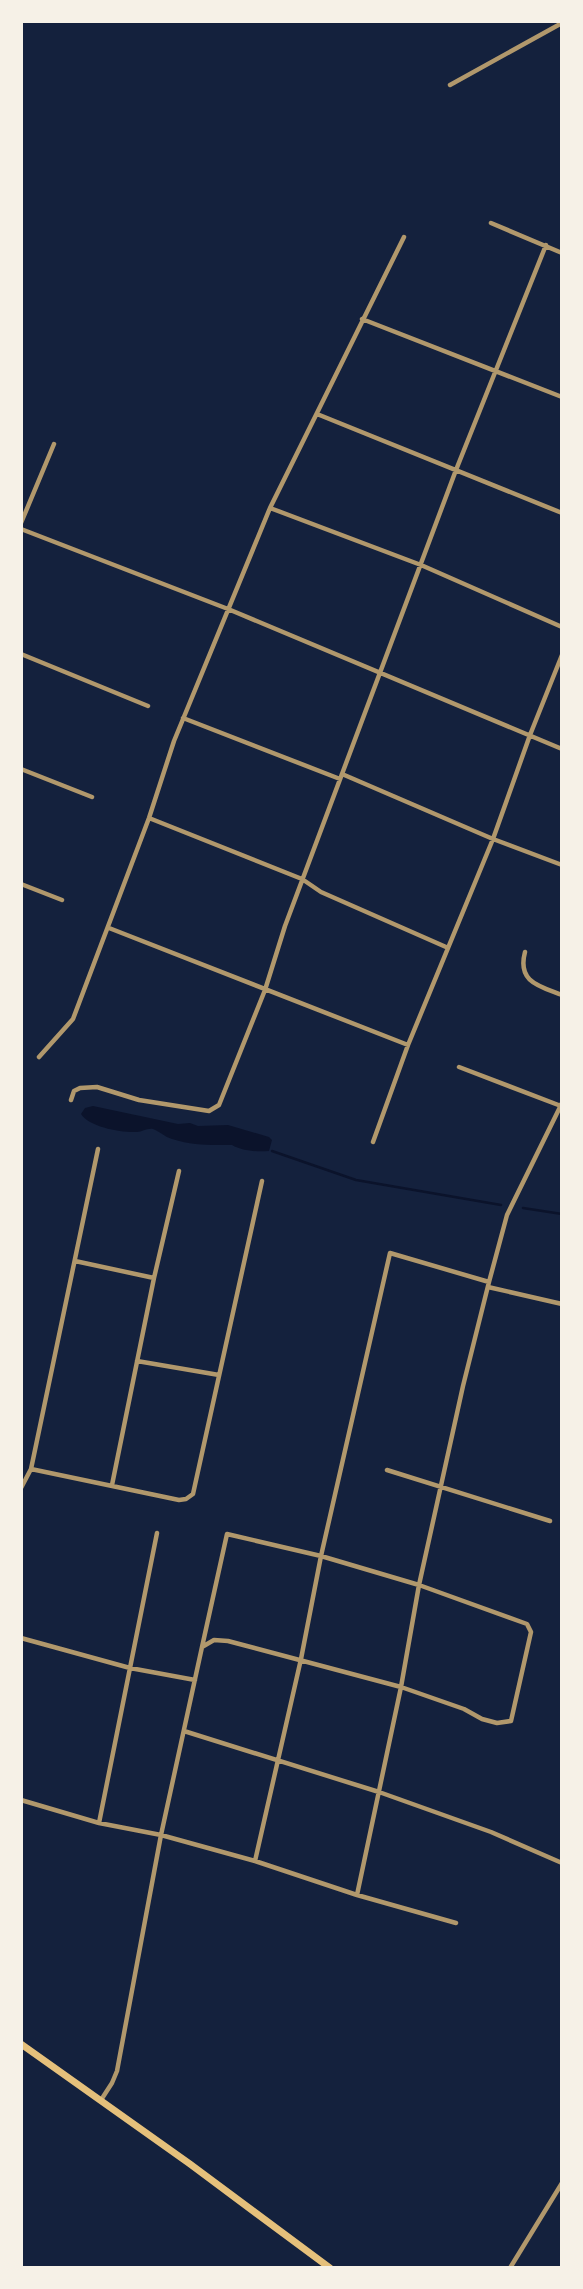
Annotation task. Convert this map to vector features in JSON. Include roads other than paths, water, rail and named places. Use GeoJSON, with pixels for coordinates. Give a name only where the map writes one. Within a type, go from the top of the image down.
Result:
{"type":"FeatureCollection","features":[{"type":"Feature","properties":{"kind":"highway"},"geometry":{"type":"LineString","coordinates":[[21,2045],[190,2164],[330,2268]]}},
{"type":"Feature","properties":{"kind":"street"},"geometry":{"type":"LineString","coordinates":[[450,85],[562,23]]}},
{"type":"Feature","properties":{"kind":"street"},"geometry":{"type":"LineString","coordinates":[[491,223],[562,253]]}},
{"type":"Feature","properties":{"kind":"street"},"geometry":{"type":"LineString","coordinates":[[39,1057],[73,1019],[109,928],[183,718],[270,508],[404,237]]}},
{"type":"Feature","properties":{"kind":"street"},"geometry":{"type":"LineString","coordinates":[[71,1100],[74,1091],[97,1087],[139,1100],[209,1111],[219,1105],[265,990],[285,926],[379,672],[546,245]]}},
{"type":"Feature","properties":{"kind":"street"},"geometry":{"type":"LineString","coordinates":[[362,319],[562,397]]}},
{"type":"Feature","properties":{"kind":"street"},"geometry":{"type":"LineString","coordinates":[[317,414],[562,513]]}},
{"type":"Feature","properties":{"kind":"street"},"geometry":{"type":"LineString","coordinates":[[21,523],[54,444]]}},
{"type":"Feature","properties":{"kind":"street"},"geometry":{"type":"LineString","coordinates":[[270,508],[421,565],[562,627]]}},
{"type":"Feature","properties":{"kind":"street"},"geometry":{"type":"LineString","coordinates":[[21,529],[228,610],[562,749]]}},
{"type":"Feature","properties":{"kind":"street"},"geometry":{"type":"LineString","coordinates":[[21,654],[148,706]]}},
{"type":"Feature","properties":{"kind":"street"},"geometry":{"type":"LineString","coordinates":[[373,1142],[408,1045],[493,839],[562,655]]}},
{"type":"Feature","properties":{"kind":"street"},"geometry":{"type":"LineString","coordinates":[[183,718],[341,776],[562,865]]}},
{"type":"Feature","properties":{"kind":"street"},"geometry":{"type":"LineString","coordinates":[[21,769],[92,797]]}},
{"type":"Feature","properties":{"kind":"street"},"geometry":{"type":"LineString","coordinates":[[149,818],[302,879],[321,892],[447,947]]}},
{"type":"Feature","properties":{"kind":"street"},"geometry":{"type":"LineString","coordinates":[[21,884],[62,900]]}},
{"type":"Feature","properties":{"kind":"street"},"geometry":{"type":"LineString","coordinates":[[109,928],[408,1045]]}},
{"type":"Feature","properties":{"kind":"street"},"geometry":{"type":"LineString","coordinates":[[525,952],[523,959],[526,976],[534,984],[562,995]]}},
{"type":"Feature","properties":{"kind":"street"},"geometry":{"type":"LineString","coordinates":[[357,1895],[401,1687],[419,1585],[488,1284],[507,1214],[562,1105],[459,1068]]}},
{"type":"Feature","properties":{"kind":"street"},"geometry":{"type":"LineString","coordinates":[[21,1489],[30,1469],[98,1149]]}},
{"type":"Feature","properties":{"kind":"street"},"geometry":{"type":"LineString","coordinates":[[112,1485],[154,1278],[179,1171]]}},
{"type":"Feature","properties":{"kind":"street"},"geometry":{"type":"LineString","coordinates":[[30,1469],[179,1500],[193,1494],[262,1181]]}},
{"type":"Feature","properties":{"kind":"street"},"geometry":{"type":"LineString","coordinates":[[255,1861],[390,1253],[562,1304]]}},
{"type":"Feature","properties":{"kind":"street"},"geometry":{"type":"LineString","coordinates":[[75,1261],[154,1278]]}},
{"type":"Feature","properties":{"kind":"street"},"geometry":{"type":"LineString","coordinates":[[137,1361],[219,1375]]}},
{"type":"Feature","properties":{"kind":"street"},"geometry":{"type":"LineString","coordinates":[[387,1469],[550,1521]]}},
{"type":"Feature","properties":{"kind":"street"},"geometry":{"type":"LineString","coordinates":[[99,1823],[157,1533]]}},
{"type":"Feature","properties":{"kind":"street"},"geometry":{"type":"LineString","coordinates":[[100,2101],[117,2071],[160,1835],[227,1534],[321,1556],[419,1585],[527,1624],[531,1632],[511,1721],[496,1723],[401,1687],[301,1659],[228,1641],[214,1640],[202,1647]]}},
{"type":"Feature","properties":{"kind":"street"},"geometry":{"type":"LineString","coordinates":[[21,1638],[130,1668],[195,1680]]}},
{"type":"Feature","properties":{"kind":"street"},"geometry":{"type":"LineString","coordinates":[[184,1731],[379,1792],[491,1832],[562,1863]]}},
{"type":"Feature","properties":{"kind":"street"},"geometry":{"type":"LineString","coordinates":[[21,1800],[99,1823],[160,1835],[255,1861],[357,1895],[456,1923]]}},
{"type":"Feature","properties":{"kind":"street"},"geometry":{"type":"LineString","coordinates":[[510,2268],[562,2183]]}},
{"type":"Feature","properties":{"kind":"water"},"geometry":{"type":"Polygon","coordinates":[[[93,1106],[178,1124],[228,1125],[272,1140],[269,1151],[255,1151],[232,1145],[202,1145],[180,1141],[153,1129],[137,1132],[115,1130],[85,1119],[81,1114],[85,1108],[93,1106]]]}},
{"type":"Feature","properties":{"kind":"waterway"},"geometry":{"type":"LineString","coordinates":[[272,1151],[356,1180],[501,1205]]}},
{"type":"Feature","properties":{"kind":"waterway"},"geometry":{"type":"LineString","coordinates":[[523,1208],[562,1214]]}}]}
